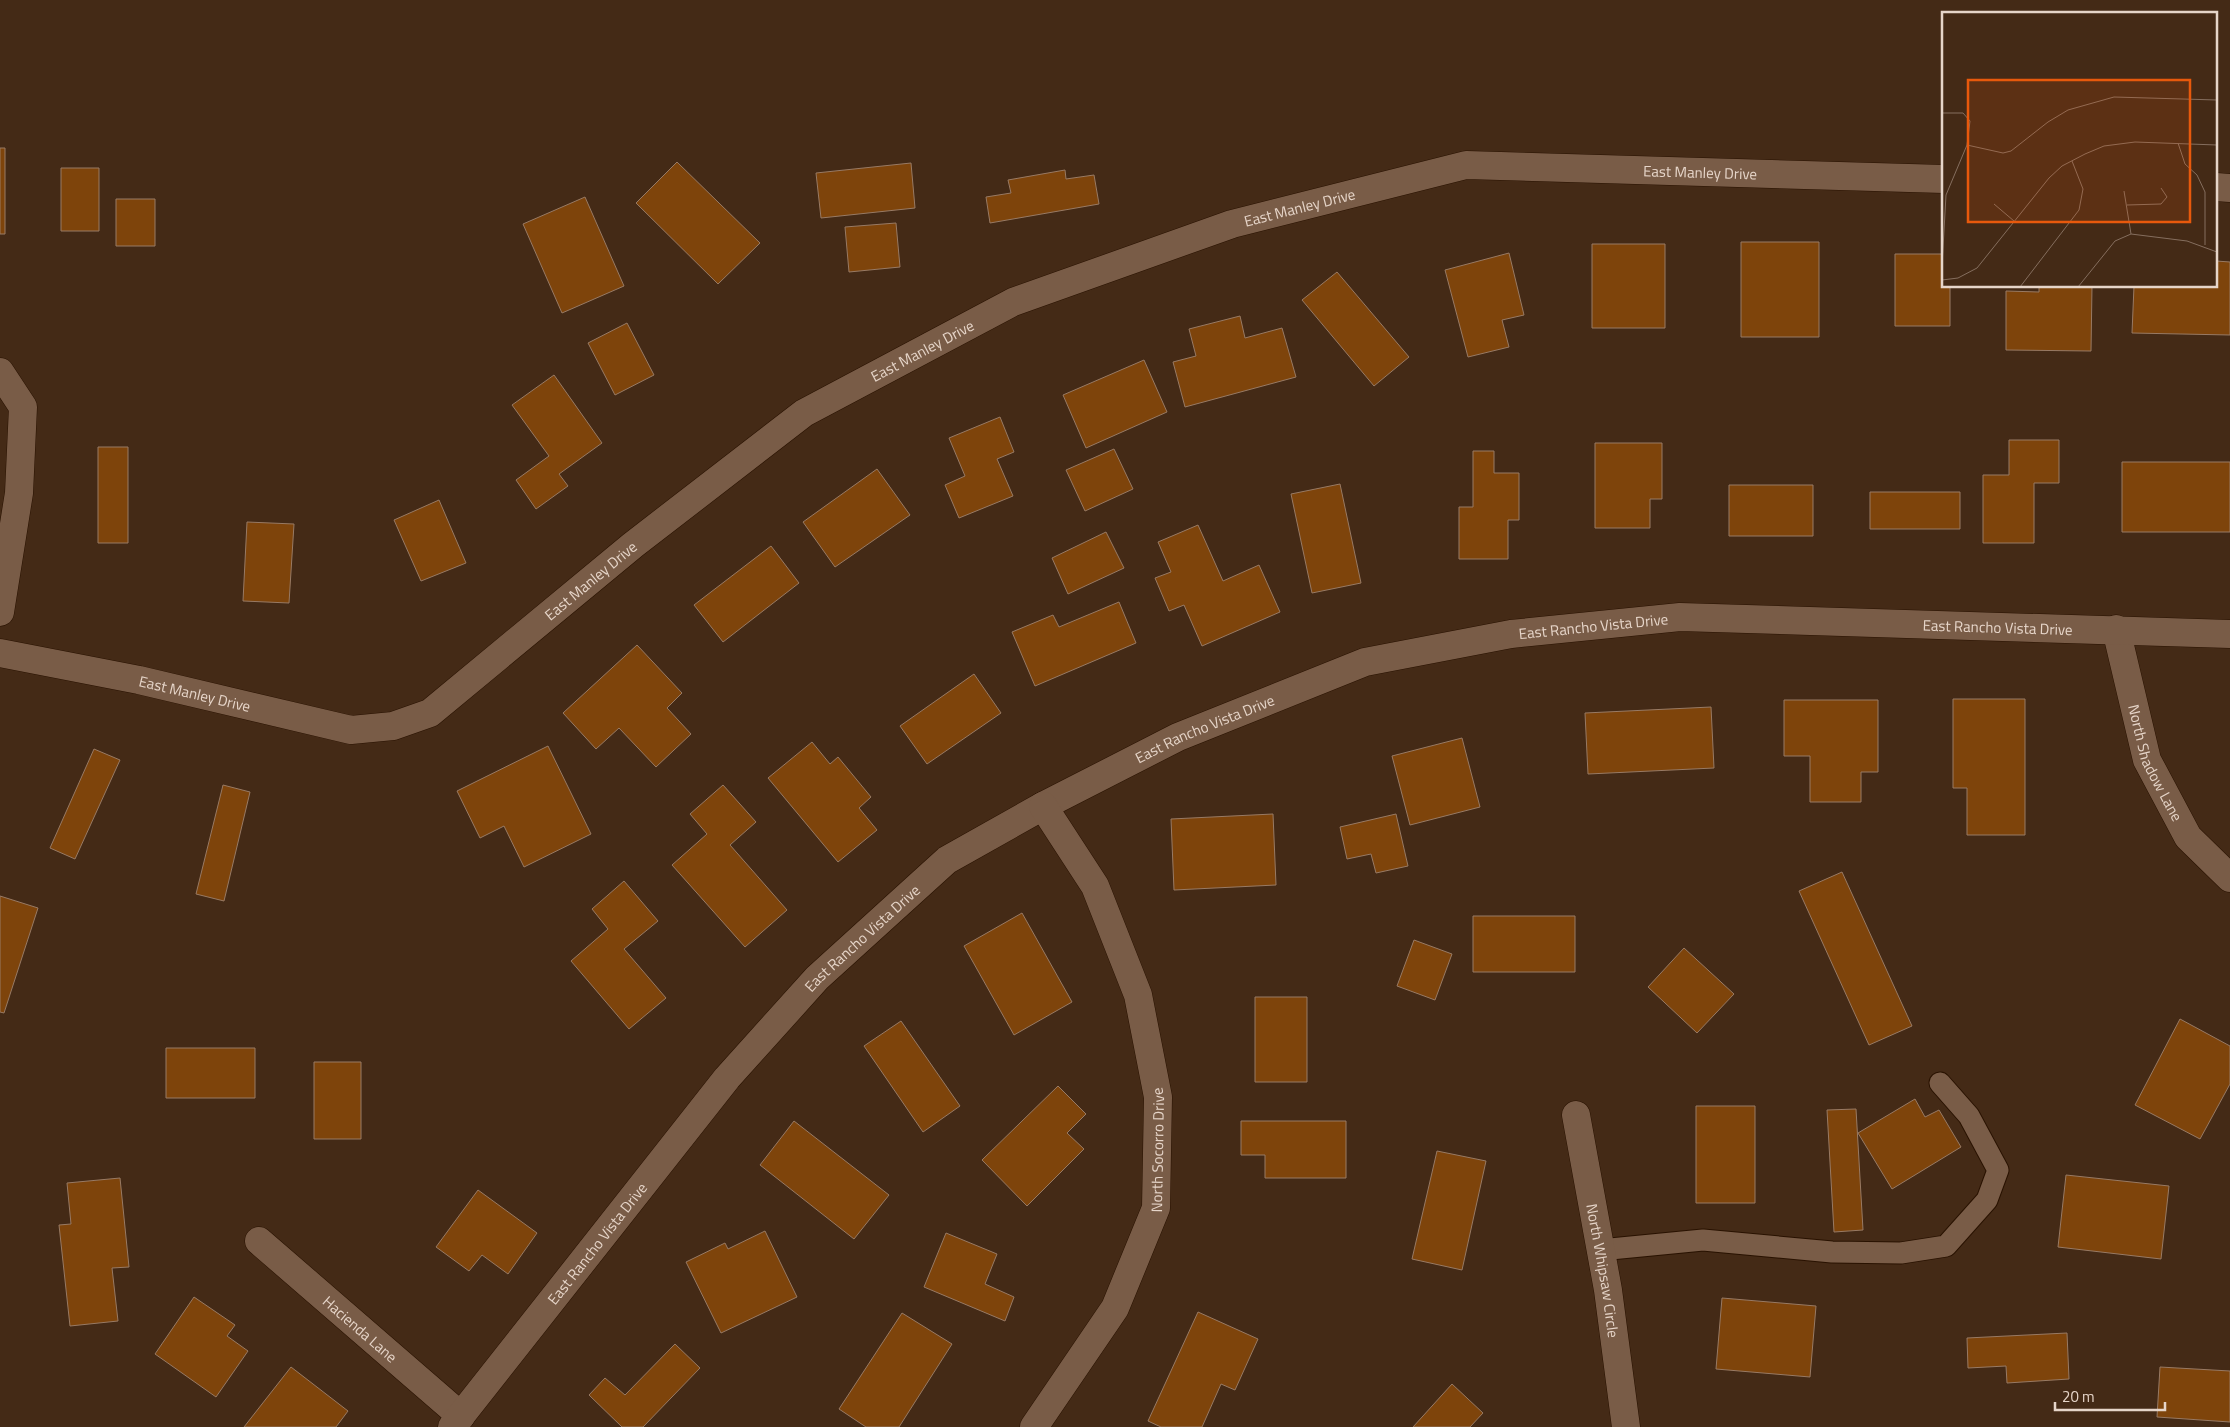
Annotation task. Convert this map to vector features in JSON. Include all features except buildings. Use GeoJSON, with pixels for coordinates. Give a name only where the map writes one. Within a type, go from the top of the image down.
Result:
{"type":"FeatureCollection","features":[{"type":"Feature","properties":{"kind":"street","name":"East Manley Drive"},"geometry":{"type":"LineString","coordinates":[[0,653],[139,680],[351,730],[393,726],[430,713],[633,545],[804,413],[1013,302],[1232,224],[1466,166],[1942,179]]}},
{"type":"Feature","properties":{"kind":"street"},"geometry":{"type":"LineString","coordinates":[[0,372],[23,407],[19,493],[0,612]]}},
{"type":"Feature","properties":{"kind":"street","name":"East Rancho Vista Drive"},"geometry":{"type":"LineString","coordinates":[[457,1421],[727,1078],[817,978],[947,860],[1043,806],[1178,737],[1365,662],[1511,634],[1680,617],[2230,634]]}},
{"type":"Feature","properties":{"kind":"street","name":"North Shadow Lane"},"geometry":{"type":"LineString","coordinates":[[2116,629],[2146,760],[2188,837],[2230,878]]}},
{"type":"Feature","properties":{"kind":"street","name":"North Socorro Drive"},"geometry":{"type":"LineString","coordinates":[[1034,1427],[1114,1308],[1156,1208],[1158,1097],[1138,995],[1095,886],[1043,806]]}},
{"type":"Feature","properties":{"kind":"street","name":"North Whipsaw Circle"},"geometry":{"type":"LineString","coordinates":[[1576,1115],[1608,1290],[1626,1427]]}},
{"type":"Feature","properties":{"kind":"street","name":"Hacienda Lane"},"geometry":{"type":"LineString","coordinates":[[259,1241],[457,1421]]}},
{"type":"Feature","properties":{"kind":"lane"},"geometry":{"type":"LineString","coordinates":[[1600,1250],[1703,1240],[1832,1252],[1901,1253],[1946,1246],[1987,1200],[1998,1170],[1969,1116],[1940,1083]]}}]}
